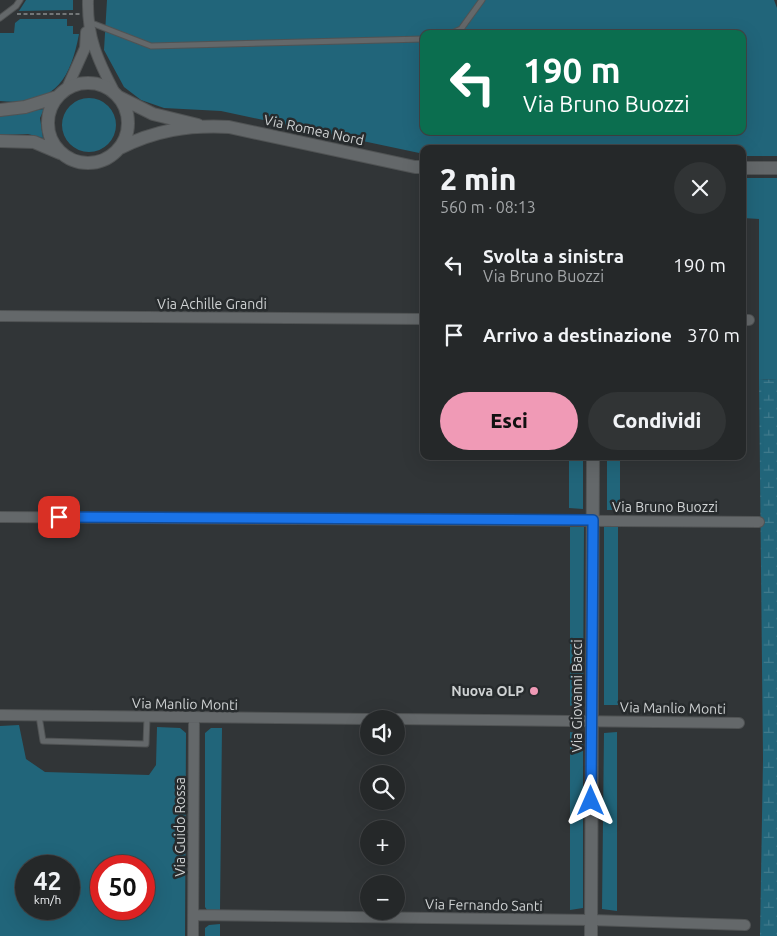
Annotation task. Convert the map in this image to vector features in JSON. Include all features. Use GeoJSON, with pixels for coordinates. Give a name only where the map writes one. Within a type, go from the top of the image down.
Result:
{"type":"FeatureCollection","features":[{"type":"Feature","properties":{"kind":"main road"},"geometry":{"type":"LineString","coordinates":[[0,110],[25,107],[62,93],[76,84],[91,83],[106,87],[116,95],[126,112],[128,129],[118,149],[109,157],[98,162],[74,161],[34,142],[0,141]]}},
{"type":"Feature","properties":{"kind":"main road"},"geometry":{"type":"LineString","coordinates":[[62,93],[50,108],[48,127],[54,145],[63,155]]}},
{"type":"Feature","properties":{"kind":"main road","name":"Via Romea Nord"},"geometry":{"type":"LineString","coordinates":[[116,95],[153,114],[198,126]]}},
{"type":"Feature","properties":{"kind":"main road","name":"Via Romea Nord"},"geometry":{"type":"LineString","coordinates":[[118,149],[152,133],[198,126],[230,127],[420,167]]}},
{"type":"Feature","properties":{"kind":"main road"},"geometry":{"type":"LineString","coordinates":[[746,168],[777,168]]}},
{"type":"Feature","properties":{"kind":"main road","name":"Via Giovanni Bacci"},"geometry":{"type":"LineString","coordinates":[[591,936],[593,460]]}},
{"type":"Feature","properties":{"kind":"street"},"geometry":{"type":"LineString","coordinates":[[62,93],[85,48],[88,0]]}},
{"type":"Feature","properties":{"kind":"street"},"geometry":{"type":"LineString","coordinates":[[88,18],[94,51],[116,95]]}},
{"type":"Feature","properties":{"kind":"street","name":"Via Achille Grandi"},"geometry":{"type":"LineString","coordinates":[[0,316],[420,319]]}},
{"type":"Feature","properties":{"kind":"street","name":"Via Bruno Buozzi"},"geometry":{"type":"LineString","coordinates":[[0,517],[759,522]]}},
{"type":"Feature","properties":{"kind":"street","name":"Via Manlio Monti"},"geometry":{"type":"LineString","coordinates":[[0,716],[360,719]]}},
{"type":"Feature","properties":{"kind":"street","name":"Via Guido Rossa"},"geometry":{"type":"LineString","coordinates":[[193,936],[194,717]]}},
{"type":"Feature","properties":{"kind":"street","name":"Via Manlio Monti"},"geometry":{"type":"LineString","coordinates":[[405,719],[739,723]]}},
{"type":"Feature","properties":{"kind":"street","name":"Via Fernando Santi"},"geometry":{"type":"LineString","coordinates":[[193,915],[591,920],[744,925]]}},
{"type":"Feature","properties":{"kind":"lane"},"geometry":{"type":"LineString","coordinates":[[0,18],[20,0]]}},
{"type":"Feature","properties":{"kind":"lane"},"geometry":{"type":"LineString","coordinates":[[459,30],[482,0]]}},
{"type":"Feature","properties":{"kind":"lane"},"geometry":{"type":"LineString","coordinates":[[88,18],[150,46],[420,39]]}},
{"type":"Feature","properties":{"kind":"lane"},"geometry":{"type":"LineString","coordinates":[[39,716],[43,741],[146,744],[147,717]]}},
{"type":"Feature","properties":{"kind":"path"},"geometry":{"type":"LineString","coordinates":[[10,10],[15,14],[88,18]]}},
{"type":"Feature","properties":{"kind":"green space"},"geometry":{"type":"Polygon","coordinates":[[[26,0],[73,0],[73,10],[19,11],[26,0]]]}},
{"type":"Feature","properties":{"kind":"green space"},"geometry":{"type":"Polygon","coordinates":[[[107,0],[774,0],[777,8],[777,156],[746,156],[746,145],[420,145],[420,153],[221,111],[164,108],[141,100],[124,87],[104,50],[107,0]]]}},
{"type":"Feature","properties":{"kind":"green space"},"geometry":{"type":"Polygon","coordinates":[[[20,19],[67,19],[67,26],[73,26],[73,34],[79,34],[75,51],[64,78],[46,95],[18,102],[0,101],[0,33],[14,33],[15,23],[20,19]]]}},
{"type":"Feature","properties":{"kind":"green space"},"geometry":{"type":"Polygon","coordinates":[[[84,98],[94,98],[104,102],[112,110],[116,125],[112,140],[104,148],[94,152],[84,152],[74,148],[66,140],[62,130],[62,120],[66,110],[74,102],[84,98]]]}},
{"type":"Feature","properties":{"kind":"green space"},"geometry":{"type":"Polygon","coordinates":[[[44,109],[40,118],[43,138],[28,134],[0,135],[0,116],[44,109]]]}},
{"type":"Feature","properties":{"kind":"green space"},"geometry":{"type":"Polygon","coordinates":[[[746,178],[777,178],[777,380],[759,379],[759,219],[746,218],[746,178]]]}},
{"type":"Feature","properties":{"kind":"green space"},"geometry":{"type":"Polygon","coordinates":[[[759,379],[777,380],[777,936],[760,936],[763,759],[759,379]]]}},
{"type":"Feature","properties":{"kind":"green space"},"geometry":{"type":"Polygon","coordinates":[[[569,460],[583,460],[583,509],[569,508],[569,460]]]}},
{"type":"Feature","properties":{"kind":"green space"},"geometry":{"type":"Polygon","coordinates":[[[607,460],[620,460],[620,510],[607,510],[607,460]]]}},
{"type":"Feature","properties":{"kind":"green space"},"geometry":{"type":"Polygon","coordinates":[[[604,526],[618,526],[618,705],[604,705],[604,526]]]}},
{"type":"Feature","properties":{"kind":"green space"},"geometry":{"type":"Polygon","coordinates":[[[570,527],[584,527],[583,701],[570,706],[570,527]]]}},
{"type":"Feature","properties":{"kind":"green space"},"geometry":{"type":"Polygon","coordinates":[[[19,725],[26,759],[45,772],[149,775],[156,765],[157,727],[180,728],[186,733],[185,936],[0,936],[0,726],[19,725]]]}},
{"type":"Feature","properties":{"kind":"green space"},"geometry":{"type":"Polygon","coordinates":[[[211,728],[222,728],[220,910],[207,910],[205,907],[205,733],[211,728]]]}},
{"type":"Feature","properties":{"kind":"green space"},"geometry":{"type":"Polygon","coordinates":[[[570,732],[583,734],[583,908],[570,910],[570,732]]]}},
{"type":"Feature","properties":{"kind":"green space"},"geometry":{"type":"Polygon","coordinates":[[[617,732],[617,911],[602,909],[604,733],[617,732]]]}},
{"type":"Feature","properties":{"kind":"green space"},"geometry":{"type":"Polygon","coordinates":[[[220,924],[220,936],[205,936],[205,928],[209,925],[220,924]]]}},
{"type":"Feature","properties":{"kind":"place","name":"Nuova OLP"},"geometry":{"type":"Point","coordinates":[534,691]}},
{"type":"Feature","properties":{"kind":"route"},"geometry":{"type":"LineString","coordinates":[[59,517],[593,520],[591,801]]}}]}
